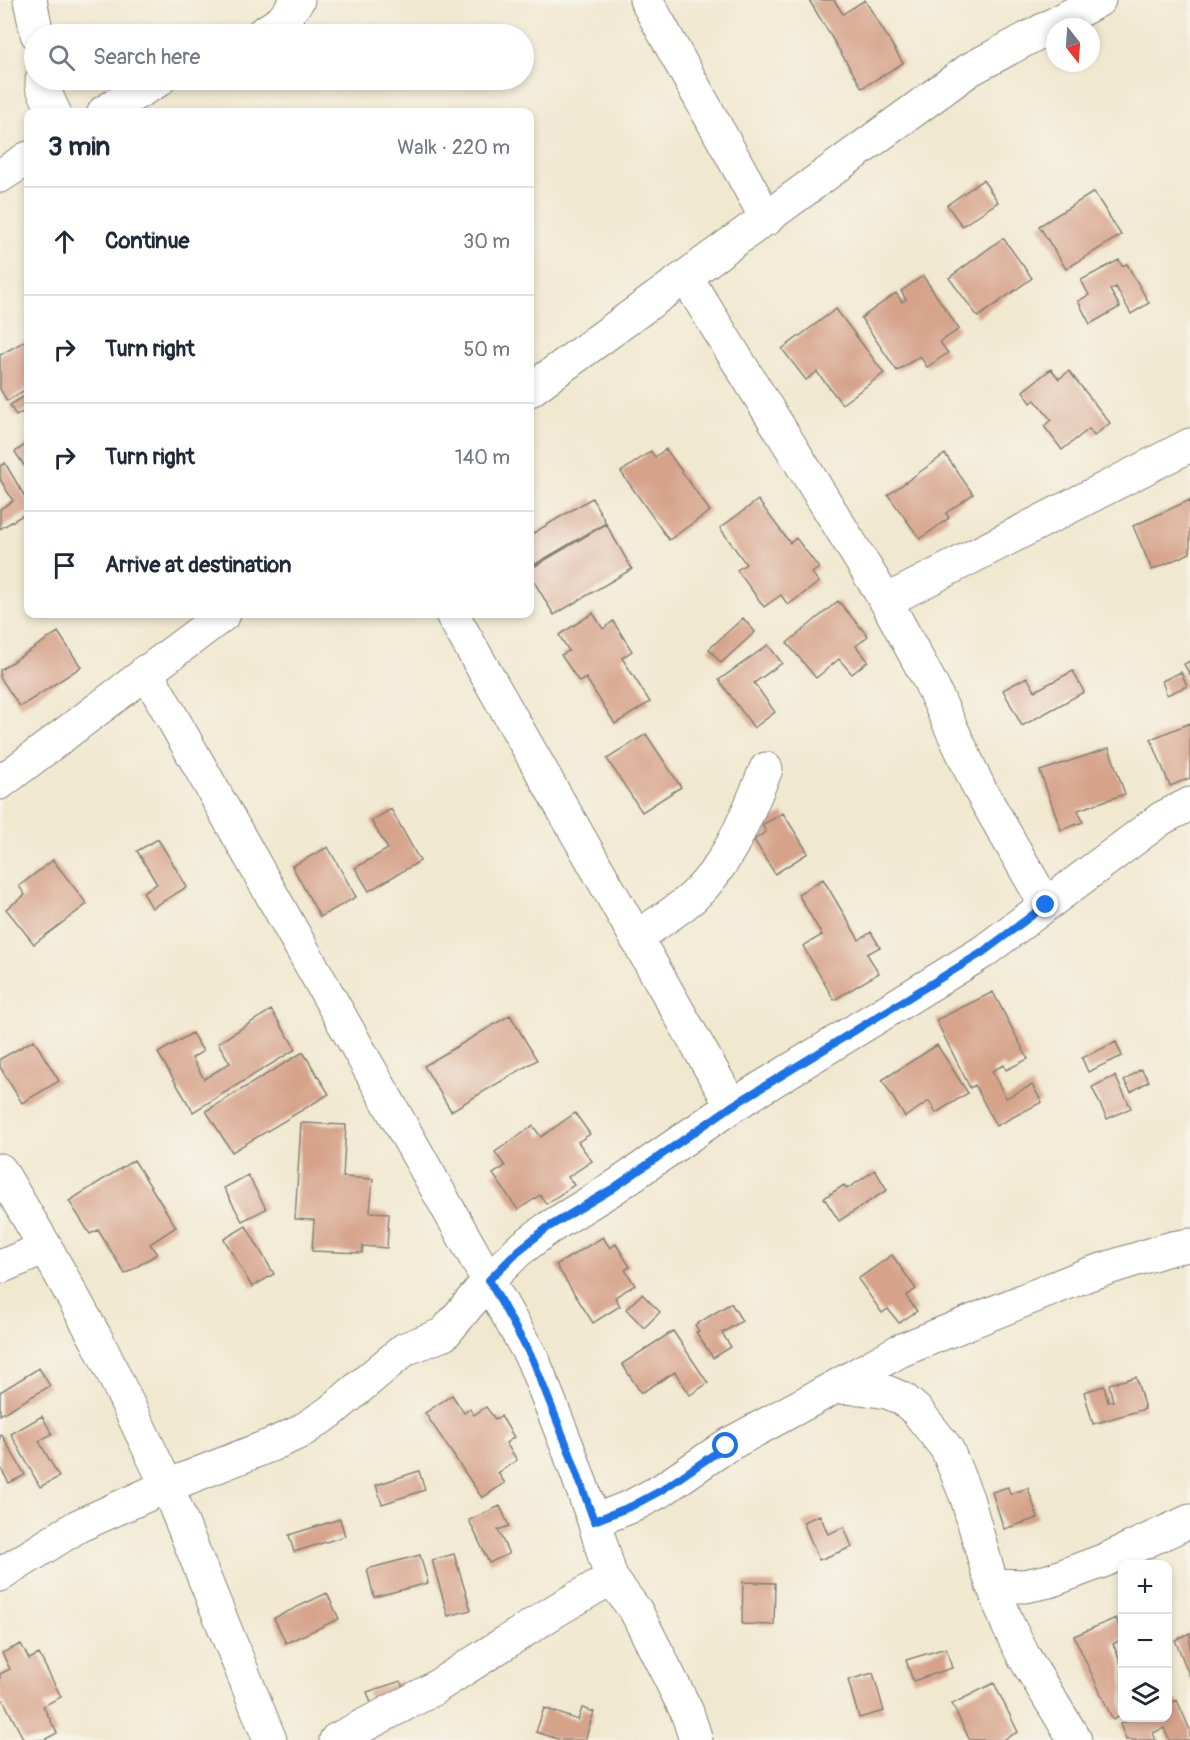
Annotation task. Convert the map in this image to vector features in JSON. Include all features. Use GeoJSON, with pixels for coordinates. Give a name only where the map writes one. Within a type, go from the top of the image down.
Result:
{"type":"FeatureCollection","features":[{"type":"Feature","properties":{"kind":"street"},"geometry":{"type":"LineString","coordinates":[[30,0],[35,24]]}},
{"type":"Feature","properties":{"kind":"street"},"geometry":{"type":"LineString","coordinates":[[277,24],[298,0]]}},
{"type":"Feature","properties":{"kind":"street"},"geometry":{"type":"LineString","coordinates":[[646,0],[766,219]]}},
{"type":"Feature","properties":{"kind":"street"},"geometry":{"type":"LineString","coordinates":[[534,387],[969,70],[1099,0]]}},
{"type":"Feature","properties":{"kind":"street"},"geometry":{"type":"LineString","coordinates":[[44,90],[52,108]]}},
{"type":"Feature","properties":{"kind":"street"},"geometry":{"type":"LineString","coordinates":[[111,108],[142,90]]}},
{"type":"Feature","properties":{"kind":"street"},"geometry":{"type":"LineString","coordinates":[[0,176],[24,161]]}},
{"type":"Feature","properties":{"kind":"street"},"geometry":{"type":"LineString","coordinates":[[687,277],[886,601],[931,684],[979,788],[1046,905]]}},
{"type":"Feature","properties":{"kind":"street"},"geometry":{"type":"LineString","coordinates":[[886,601],[1190,445]]}},
{"type":"Feature","properties":{"kind":"street"},"geometry":{"type":"LineString","coordinates":[[0,783],[219,618]]}},
{"type":"Feature","properties":{"kind":"street"},"geometry":{"type":"LineString","coordinates":[[454,618],[732,1106]]}},
{"type":"Feature","properties":{"kind":"street"},"geometry":{"type":"LineString","coordinates":[[146,671],[533,1360],[569,1451],[611,1578],[636,1611],[687,1712],[696,1740]]}},
{"type":"Feature","properties":{"kind":"street"},"geometry":{"type":"LineString","coordinates":[[636,938],[692,897],[711,878],[728,854],[766,770]]}},
{"type":"Feature","properties":{"kind":"street"},"geometry":{"type":"LineString","coordinates":[[0,1575],[78,1526],[167,1486],[300,1432],[330,1412],[405,1349],[444,1334],[489,1280],[518,1251],[547,1228],[612,1189],[732,1106],[983,952],[1162,818],[1190,804]]}},
{"type":"Feature","properties":{"kind":"street"},"geometry":{"type":"LineString","coordinates":[[0,1170],[99,1344],[167,1486],[270,1740]]}},
{"type":"Feature","properties":{"kind":"street"},"geometry":{"type":"LineString","coordinates":[[594,1521],[632,1506],[662,1490],[726,1446],[899,1350],[1089,1274],[1172,1248],[1190,1245]]}},
{"type":"Feature","properties":{"kind":"street"},"geometry":{"type":"LineString","coordinates":[[0,1267],[46,1248]]}},
{"type":"Feature","properties":{"kind":"street"},"geometry":{"type":"LineString","coordinates":[[835,1387],[887,1392],[903,1399],[917,1411],[947,1449],[967,1498],[992,1586],[1008,1625],[1075,1740]]}},
{"type":"Feature","properties":{"kind":"street"},"geometry":{"type":"LineString","coordinates":[[992,1586],[1024,1586],[1070,1574],[1190,1521]]}},
{"type":"Feature","properties":{"kind":"street"},"geometry":{"type":"LineString","coordinates":[[336,1740],[428,1692],[611,1578]]}},
{"type":"Feature","properties":{"kind":"building"},"geometry":{"type":"Polygon","coordinates":[[[809,0],[834,0],[843,14],[865,0],[903,63],[862,88],[809,0]]]}},
{"type":"Feature","properties":{"kind":"building"},"geometry":{"type":"Polygon","coordinates":[[[983,180],[998,202],[962,226],[947,205],[983,180]]]}},
{"type":"Feature","properties":{"kind":"building"},"geometry":{"type":"Polygon","coordinates":[[[1094,192],[1121,235],[1066,269],[1039,226],[1094,192]]]}},
{"type":"Feature","properties":{"kind":"building"},"geometry":{"type":"Polygon","coordinates":[[[1003,238],[1032,278],[978,317],[949,278],[1003,238]]]}},
{"type":"Feature","properties":{"kind":"building"},"geometry":{"type":"Polygon","coordinates":[[[1119,260],[1122,266],[1127,264],[1149,303],[1131,314],[1116,287],[1110,290],[1120,307],[1090,324],[1078,301],[1089,295],[1081,280],[1119,260]]]}},
{"type":"Feature","properties":{"kind":"building"},"geometry":{"type":"Polygon","coordinates":[[[923,276],[959,329],[940,342],[948,353],[927,367],[920,356],[897,371],[861,318],[896,293],[902,302],[906,299],[901,291],[923,276]]]}},
{"type":"Feature","properties":{"kind":"building"},"geometry":{"type":"Polygon","coordinates":[[[836,309],[884,373],[842,404],[817,372],[806,380],[782,349],[836,309]]]}},
{"type":"Feature","properties":{"kind":"building"},"geometry":{"type":"Polygon","coordinates":[[[24,341],[24,390],[7,401],[0,389],[0,355],[24,341]]]}},
{"type":"Feature","properties":{"kind":"building"},"geometry":{"type":"Polygon","coordinates":[[[1051,369],[1059,379],[1069,371],[1110,423],[1094,436],[1089,429],[1062,450],[1044,426],[1051,420],[1035,400],[1031,403],[1023,391],[1051,369]]]}},
{"type":"Feature","properties":{"kind":"building"},"geometry":{"type":"Polygon","coordinates":[[[24,396],[24,411],[16,416],[10,405],[24,396]]]}},
{"type":"Feature","properties":{"kind":"building"},"geometry":{"type":"Polygon","coordinates":[[[24,446],[24,465],[15,452],[24,446]]]}},
{"type":"Feature","properties":{"kind":"building"},"geometry":{"type":"Polygon","coordinates":[[[666,449],[710,511],[669,540],[621,472],[651,451],[655,457],[666,449]]]}},
{"type":"Feature","properties":{"kind":"building"},"geometry":{"type":"Polygon","coordinates":[[[945,454],[973,494],[946,513],[949,518],[920,539],[888,495],[945,454]]]}},
{"type":"Feature","properties":{"kind":"building"},"geometry":{"type":"Polygon","coordinates":[[[5,463],[24,495],[24,514],[0,529],[0,509],[13,501],[0,479],[0,466],[5,463]]]}},
{"type":"Feature","properties":{"kind":"building"},"geometry":{"type":"Polygon","coordinates":[[[592,498],[606,523],[534,565],[534,533],[592,498]]]}},
{"type":"Feature","properties":{"kind":"building"},"geometry":{"type":"Polygon","coordinates":[[[758,500],[790,543],[796,538],[819,568],[812,573],[819,582],[788,605],[781,595],[764,607],[737,570],[746,564],[720,528],[758,500]]]}},
{"type":"Feature","properties":{"kind":"building"},"geometry":{"type":"Polygon","coordinates":[[[1190,500],[1190,553],[1152,570],[1133,526],[1190,500]]]}},
{"type":"Feature","properties":{"kind":"building"},"geometry":{"type":"Polygon","coordinates":[[[606,524],[632,569],[554,615],[534,582],[534,567],[606,524]]]}},
{"type":"Feature","properties":{"kind":"building"},"geometry":{"type":"Polygon","coordinates":[[[838,601],[868,636],[856,646],[868,661],[852,674],[839,659],[816,678],[787,643],[838,601]]]}},
{"type":"Feature","properties":{"kind":"building"},"geometry":{"type":"Polygon","coordinates":[[[593,613],[603,629],[613,621],[632,651],[622,658],[650,702],[615,724],[586,678],[579,682],[561,655],[569,651],[559,635],[593,613]]]}},
{"type":"Feature","properties":{"kind":"building"},"geometry":{"type":"Polygon","coordinates":[[[743,618],[755,632],[721,663],[709,649],[743,618]]]}},
{"type":"Feature","properties":{"kind":"building"},"geometry":{"type":"Polygon","coordinates":[[[58,632],[81,667],[20,707],[0,677],[0,670],[58,632]]]}},
{"type":"Feature","properties":{"kind":"building"},"geometry":{"type":"Polygon","coordinates":[[[768,645],[782,663],[754,683],[775,712],[754,728],[719,680],[768,645]]]}},
{"type":"Feature","properties":{"kind":"building"},"geometry":{"type":"Polygon","coordinates":[[[1190,661],[1190,675],[1184,664],[1190,661]]]}},
{"type":"Feature","properties":{"kind":"building"},"geometry":{"type":"Polygon","coordinates":[[[1073,671],[1084,692],[1022,726],[1003,690],[1027,677],[1035,691],[1073,671]]]}},
{"type":"Feature","properties":{"kind":"building"},"geometry":{"type":"Polygon","coordinates":[[[1181,672],[1187,686],[1167,695],[1162,681],[1181,672]]]}},
{"type":"Feature","properties":{"kind":"building"},"geometry":{"type":"Polygon","coordinates":[[[1190,723],[1190,778],[1170,786],[1151,739],[1190,723]]]}},
{"type":"Feature","properties":{"kind":"building"},"geometry":{"type":"Polygon","coordinates":[[[646,734],[681,787],[642,812],[607,759],[646,734]]]}},
{"type":"Feature","properties":{"kind":"building"},"geometry":{"type":"Polygon","coordinates":[[[1109,748],[1125,794],[1078,810],[1083,822],[1061,830],[1040,771],[1109,748]]]}},
{"type":"Feature","properties":{"kind":"building"},"geometry":{"type":"Polygon","coordinates":[[[391,809],[420,861],[369,891],[355,868],[388,849],[371,821],[391,809]]]}},
{"type":"Feature","properties":{"kind":"building"},"geometry":{"type":"Polygon","coordinates":[[[783,813],[808,853],[775,874],[754,840],[766,832],[762,825],[783,813]]]}},
{"type":"Feature","properties":{"kind":"building"},"geometry":{"type":"Polygon","coordinates":[[[158,839],[187,887],[152,908],[143,892],[157,884],[137,851],[158,839]]]}},
{"type":"Feature","properties":{"kind":"building"},"geometry":{"type":"Polygon","coordinates":[[[328,847],[356,897],[320,917],[292,866],[328,847]]]}},
{"type":"Feature","properties":{"kind":"building"},"geometry":{"type":"Polygon","coordinates":[[[53,860],[87,904],[34,944],[6,909],[25,895],[19,886],[53,860]]]}},
{"type":"Feature","properties":{"kind":"building"},"geometry":{"type":"Polygon","coordinates":[[[823,879],[859,940],[871,932],[880,947],[867,954],[879,973],[834,1000],[803,946],[822,935],[798,894],[823,879]]]}},
{"type":"Feature","properties":{"kind":"building"},"geometry":{"type":"Polygon","coordinates":[[[993,992],[1028,1059],[1006,1070],[1004,1065],[992,1071],[1006,1098],[1032,1085],[1042,1102],[996,1126],[975,1085],[970,1088],[936,1020],[993,992]]]}},
{"type":"Feature","properties":{"kind":"building"},"geometry":{"type":"Polygon","coordinates":[[[271,1010],[296,1049],[193,1112],[158,1053],[192,1033],[203,1051],[192,1058],[204,1079],[230,1063],[218,1043],[271,1010]]]}},
{"type":"Feature","properties":{"kind":"building"},"geometry":{"type":"Polygon","coordinates":[[[510,1015],[537,1060],[451,1111],[424,1066],[510,1015]]]}},
{"type":"Feature","properties":{"kind":"building"},"geometry":{"type":"Polygon","coordinates":[[[34,1040],[59,1081],[22,1103],[0,1067],[0,1059],[34,1040]]]}},
{"type":"Feature","properties":{"kind":"building"},"geometry":{"type":"Polygon","coordinates":[[[1116,1042],[1122,1056],[1088,1072],[1082,1058],[1116,1042]]]}},
{"type":"Feature","properties":{"kind":"building"},"geometry":{"type":"Polygon","coordinates":[[[937,1045],[968,1093],[936,1113],[929,1101],[905,1117],[882,1080],[937,1045]]]}},
{"type":"Feature","properties":{"kind":"building"},"geometry":{"type":"Polygon","coordinates":[[[303,1052],[329,1094],[232,1152],[206,1111],[303,1052]]]}},
{"type":"Feature","properties":{"kind":"building"},"geometry":{"type":"Polygon","coordinates":[[[1141,1069],[1149,1081],[1131,1092],[1124,1081],[1141,1069]]]}},
{"type":"Feature","properties":{"kind":"building"},"geometry":{"type":"Polygon","coordinates":[[[1115,1076],[1131,1108],[1107,1119],[1092,1087],[1115,1076]]]}},
{"type":"Feature","properties":{"kind":"building"},"geometry":{"type":"Polygon","coordinates":[[[575,1113],[590,1134],[578,1142],[592,1161],[568,1177],[574,1185],[546,1204],[540,1195],[518,1210],[493,1174],[505,1166],[495,1152],[533,1126],[541,1137],[575,1113]]]}},
{"type":"Feature","properties":{"kind":"building"},"geometry":{"type":"Polygon","coordinates":[[[301,1123],[346,1125],[343,1177],[373,1179],[370,1212],[389,1213],[387,1248],[363,1246],[362,1253],[312,1251],[314,1220],[295,1219],[301,1123]]]}},
{"type":"Feature","properties":{"kind":"building"},"geometry":{"type":"Polygon","coordinates":[[[134,1160],[176,1227],[150,1244],[157,1254],[125,1274],[98,1230],[90,1234],[69,1201],[134,1160]]]}},
{"type":"Feature","properties":{"kind":"building"},"geometry":{"type":"Polygon","coordinates":[[[875,1170],[887,1190],[839,1221],[824,1198],[844,1185],[847,1189],[875,1170]]]}},
{"type":"Feature","properties":{"kind":"building"},"geometry":{"type":"Polygon","coordinates":[[[248,1175],[266,1209],[242,1221],[224,1188],[248,1175]]]}},
{"type":"Feature","properties":{"kind":"building"},"geometry":{"type":"Polygon","coordinates":[[[246,1226],[274,1274],[252,1287],[224,1239],[246,1226]]]}},
{"type":"Feature","properties":{"kind":"building"},"geometry":{"type":"Polygon","coordinates":[[[603,1237],[610,1248],[616,1244],[630,1267],[625,1270],[635,1285],[615,1297],[620,1306],[593,1323],[556,1265],[603,1237]]]}},
{"type":"Feature","properties":{"kind":"building"},"geometry":{"type":"Polygon","coordinates":[[[892,1255],[916,1289],[906,1296],[917,1311],[899,1323],[888,1309],[882,1313],[858,1279],[892,1255]]]}},
{"type":"Feature","properties":{"kind":"building"},"geometry":{"type":"Polygon","coordinates":[[[642,1294],[660,1312],[644,1328],[626,1309],[642,1294]]]}},
{"type":"Feature","properties":{"kind":"building"},"geometry":{"type":"Polygon","coordinates":[[[731,1303],[742,1321],[722,1333],[731,1347],[713,1358],[696,1332],[699,1331],[695,1325],[731,1303]]]}},
{"type":"Feature","properties":{"kind":"building"},"geometry":{"type":"Polygon","coordinates":[[[673,1331],[708,1383],[690,1395],[675,1372],[641,1393],[622,1364],[673,1331]]]}},
{"type":"Feature","properties":{"kind":"building"},"geometry":{"type":"Polygon","coordinates":[[[39,1368],[50,1386],[0,1415],[0,1392],[39,1368]]]}},
{"type":"Feature","properties":{"kind":"building"},"geometry":{"type":"Polygon","coordinates":[[[1136,1377],[1145,1409],[1093,1424],[1084,1392],[1104,1386],[1108,1402],[1113,1401],[1109,1384],[1136,1377]]]}},
{"type":"Feature","properties":{"kind":"building"},"geometry":{"type":"Polygon","coordinates":[[[452,1395],[464,1413],[470,1409],[474,1415],[486,1407],[495,1419],[501,1416],[514,1437],[506,1443],[517,1460],[498,1473],[505,1483],[482,1498],[425,1413],[452,1395]]]}},
{"type":"Feature","properties":{"kind":"building"},"geometry":{"type":"Polygon","coordinates":[[[42,1416],[52,1434],[39,1441],[59,1477],[40,1487],[11,1434],[42,1416]]]}},
{"type":"Feature","properties":{"kind":"building"},"geometry":{"type":"Polygon","coordinates":[[[2,1435],[25,1475],[9,1483],[0,1467],[0,1436],[2,1435]]]}},
{"type":"Feature","properties":{"kind":"building"},"geometry":{"type":"Polygon","coordinates":[[[419,1471],[425,1490],[382,1504],[376,1485],[419,1471]]]}},
{"type":"Feature","properties":{"kind":"building"},"geometry":{"type":"Polygon","coordinates":[[[1008,1487],[1010,1494],[1028,1488],[1038,1518],[1004,1529],[992,1492],[1008,1487]]]}},
{"type":"Feature","properties":{"kind":"building"},"geometry":{"type":"Polygon","coordinates":[[[500,1506],[509,1526],[498,1530],[509,1554],[489,1563],[469,1520],[500,1506]]]}},
{"type":"Feature","properties":{"kind":"building"},"geometry":{"type":"Polygon","coordinates":[[[820,1515],[828,1534],[844,1527],[852,1547],[819,1560],[803,1522],[820,1515]]]}},
{"type":"Feature","properties":{"kind":"building"},"geometry":{"type":"Polygon","coordinates":[[[340,1519],[345,1536],[294,1552],[289,1535],[340,1519]]]}},
{"type":"Feature","properties":{"kind":"building"},"geometry":{"type":"Polygon","coordinates":[[[454,1554],[471,1610],[448,1616],[432,1560],[454,1554]]]}},
{"type":"Feature","properties":{"kind":"building"},"geometry":{"type":"Polygon","coordinates":[[[420,1555],[428,1583],[374,1597],[367,1569],[420,1555]]]}},
{"type":"Feature","properties":{"kind":"building"},"geometry":{"type":"Polygon","coordinates":[[[743,1582],[775,1583],[774,1625],[742,1624],[743,1582]]]}},
{"type":"Feature","properties":{"kind":"building"},"geometry":{"type":"Polygon","coordinates":[[[327,1593],[339,1619],[286,1643],[274,1618],[327,1593]]]}},
{"type":"Feature","properties":{"kind":"building"},"geometry":{"type":"Polygon","coordinates":[[[1116,1618],[1118,1641],[1113,1644],[1118,1656],[1118,1717],[1113,1720],[1074,1636],[1116,1618]]]}},
{"type":"Feature","properties":{"kind":"building"},"geometry":{"type":"Polygon","coordinates":[[[1190,1633],[1190,1677],[1175,1640],[1190,1633]]]}},
{"type":"Feature","properties":{"kind":"building"},"geometry":{"type":"Polygon","coordinates":[[[21,1644],[29,1659],[39,1654],[61,1697],[43,1706],[57,1733],[44,1740],[24,1740],[3,1700],[0,1701],[0,1674],[10,1669],[2,1653],[21,1644]]]}},
{"type":"Feature","properties":{"kind":"building"},"geometry":{"type":"Polygon","coordinates":[[[946,1648],[952,1668],[913,1681],[906,1660],[946,1648]]]}},
{"type":"Feature","properties":{"kind":"building"},"geometry":{"type":"Polygon","coordinates":[[[873,1673],[884,1711],[859,1718],[848,1680],[873,1673]]]}},
{"type":"Feature","properties":{"kind":"building"},"geometry":{"type":"Polygon","coordinates":[[[401,1681],[408,1704],[375,1714],[367,1692],[401,1681]]]}},
{"type":"Feature","properties":{"kind":"building"},"geometry":{"type":"Polygon","coordinates":[[[994,1683],[1018,1732],[1002,1740],[970,1740],[952,1704],[994,1683]]]}},
{"type":"Feature","properties":{"kind":"building"},"geometry":{"type":"Polygon","coordinates":[[[1177,1700],[1190,1730],[1190,1740],[1169,1740],[1164,1728],[1153,1733],[1156,1740],[1126,1740],[1120,1724],[1172,1722],[1172,1702],[1177,1700]]]}},
{"type":"Feature","properties":{"kind":"building"},"geometry":{"type":"Polygon","coordinates":[[[544,1708],[578,1720],[582,1708],[594,1712],[585,1740],[561,1740],[536,1732],[544,1708]]]}},
{"type":"Feature","properties":{"kind":"route"},"geometry":{"type":"LineString","coordinates":[[726,1446],[662,1490],[632,1506],[594,1521],[533,1360],[489,1280],[518,1251],[547,1228],[612,1189],[732,1106],[983,952],[1046,905]]}}]}
